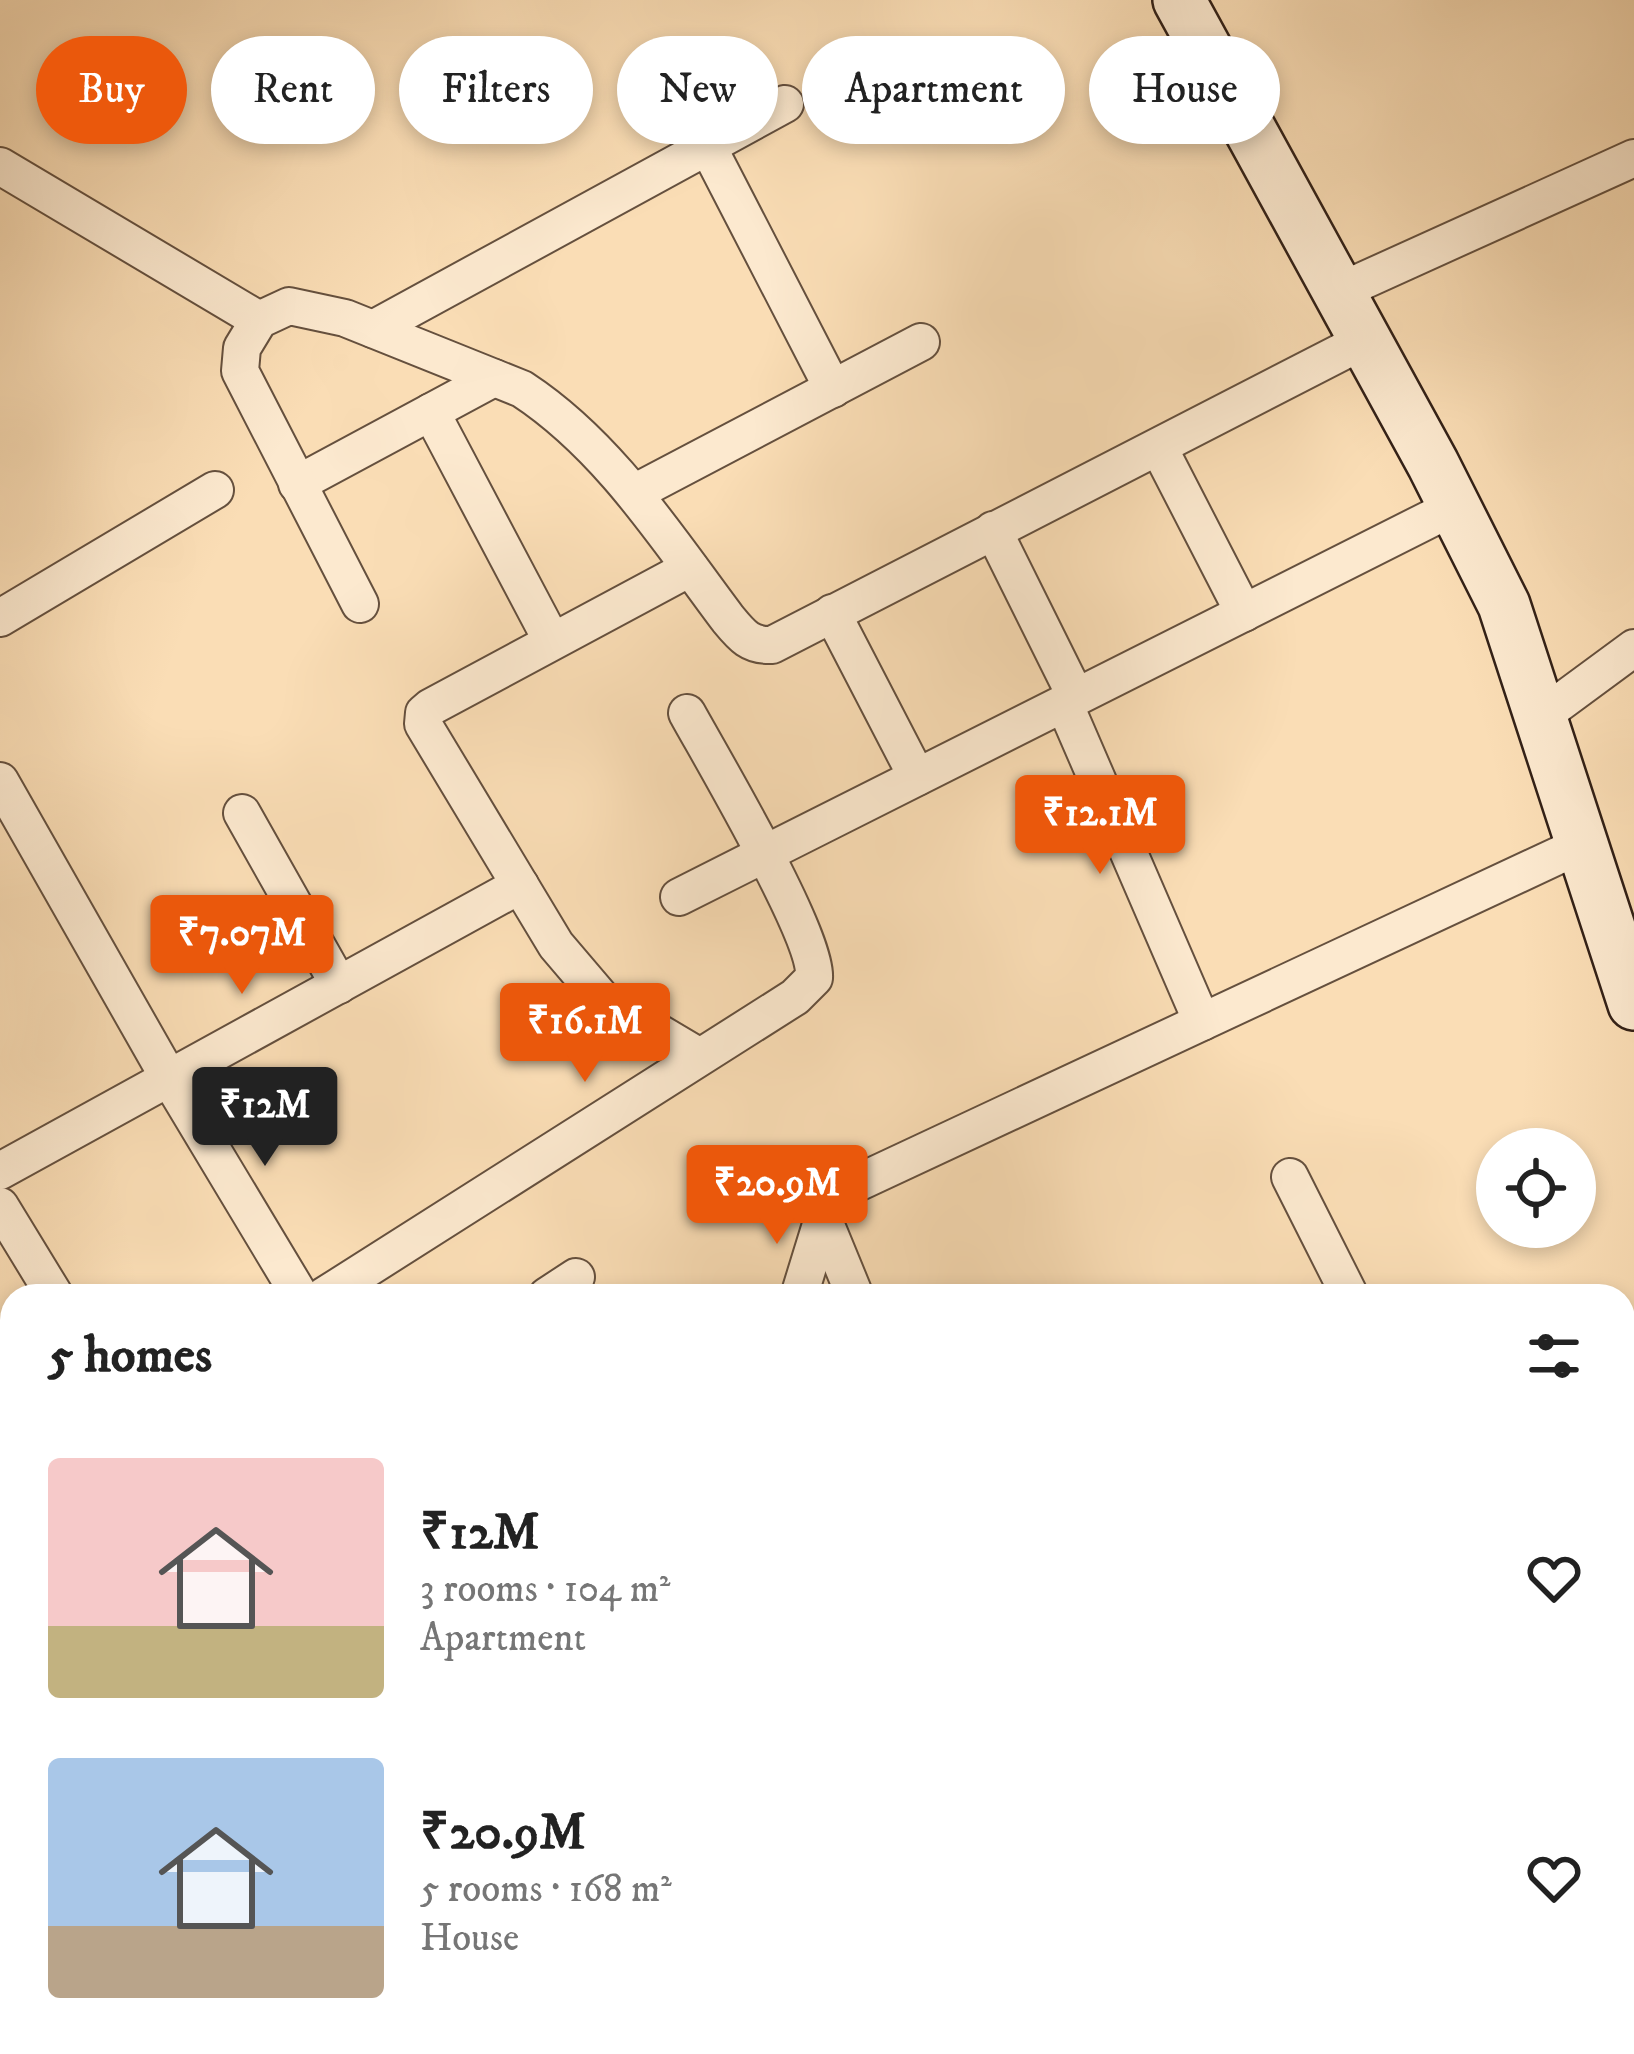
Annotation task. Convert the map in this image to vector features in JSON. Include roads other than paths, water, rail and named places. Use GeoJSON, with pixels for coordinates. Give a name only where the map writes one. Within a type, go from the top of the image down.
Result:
{"type":"FeatureCollection","features":[{"type":"Feature","properties":{"kind":"street"},"geometry":{"type":"LineString","coordinates":[[1179,0],[1504,604],[1634,1004]]}},
{"type":"Feature","properties":{"kind":"street"},"geometry":{"type":"LineString","coordinates":[[373,329],[785,104]]}},
{"type":"Feature","properties":{"kind":"street"},"geometry":{"type":"LineString","coordinates":[[708,147],[833,389]]}},
{"type":"Feature","properties":{"kind":"street"},"geometry":{"type":"LineString","coordinates":[[1336,293],[1634,158]]}},
{"type":"Feature","properties":{"kind":"street"},"geometry":{"type":"LineString","coordinates":[[0,166],[260,320]]}},
{"type":"Feature","properties":{"kind":"street"},"geometry":{"type":"LineString","coordinates":[[360,604],[240,371],[242,348],[260,320],[289,306],[314,309],[373,329],[494,378],[548,406],[634,494],[744,638],[757,646],[772,645],[1364,341]]}},
{"type":"Feature","properties":{"kind":"street"},"geometry":{"type":"LineString","coordinates":[[634,494],[921,342]]}},
{"type":"Feature","properties":{"kind":"street"},"geometry":{"type":"LineString","coordinates":[[297,484],[494,378]]}},
{"type":"Feature","properties":{"kind":"street"},"geometry":{"type":"LineString","coordinates":[[431,412],[552,641]]}},
{"type":"Feature","properties":{"kind":"street"},"geometry":{"type":"LineString","coordinates":[[1159,448],[1244,613]]}},
{"type":"Feature","properties":{"kind":"street"},"geometry":{"type":"LineString","coordinates":[[0,619],[215,490]]}},
{"type":"Feature","properties":{"kind":"street"},"geometry":{"type":"LineString","coordinates":[[679,897],[1454,507]]}},
{"type":"Feature","properties":{"kind":"street"},"geometry":{"type":"LineString","coordinates":[[993,530],[1070,700],[1202,1022]]}},
{"type":"Feature","properties":{"kind":"street"},"geometry":{"type":"LineString","coordinates":[[690,568],[431,706],[424,712],[423,724],[556,945],[602,999],[698,1056]]}},
{"type":"Feature","properties":{"kind":"street"},"geometry":{"type":"LineString","coordinates":[[832,613],[917,777]]}},
{"type":"Feature","properties":{"kind":"street"},"geometry":{"type":"LineString","coordinates":[[1543,715],[1634,648]]}},
{"type":"Feature","properties":{"kind":"street"},"geometry":{"type":"LineString","coordinates":[[343,1284],[795,997],[814,978],[811,952],[687,713]]}},
{"type":"Feature","properties":{"kind":"street"},"geometry":{"type":"LineString","coordinates":[[0,781],[293,1284]]}},
{"type":"Feature","properties":{"kind":"street"},"geometry":{"type":"LineString","coordinates":[[242,813],[339,985]]}},
{"type":"Feature","properties":{"kind":"street"},"geometry":{"type":"LineString","coordinates":[[850,1284],[821,1208],[836,1193],[1583,844]]}},
{"type":"Feature","properties":{"kind":"street"},"geometry":{"type":"LineString","coordinates":[[0,1172],[520,886]]}},
{"type":"Feature","properties":{"kind":"street"},"geometry":{"type":"LineString","coordinates":[[1290,1178],[1344,1284]]}},
{"type":"Feature","properties":{"kind":"street"},"geometry":{"type":"LineString","coordinates":[[0,1206],[48,1284]]}},
{"type":"Feature","properties":{"kind":"street"},"geometry":{"type":"LineString","coordinates":[[804,1284],[823,1218]]}}]}
